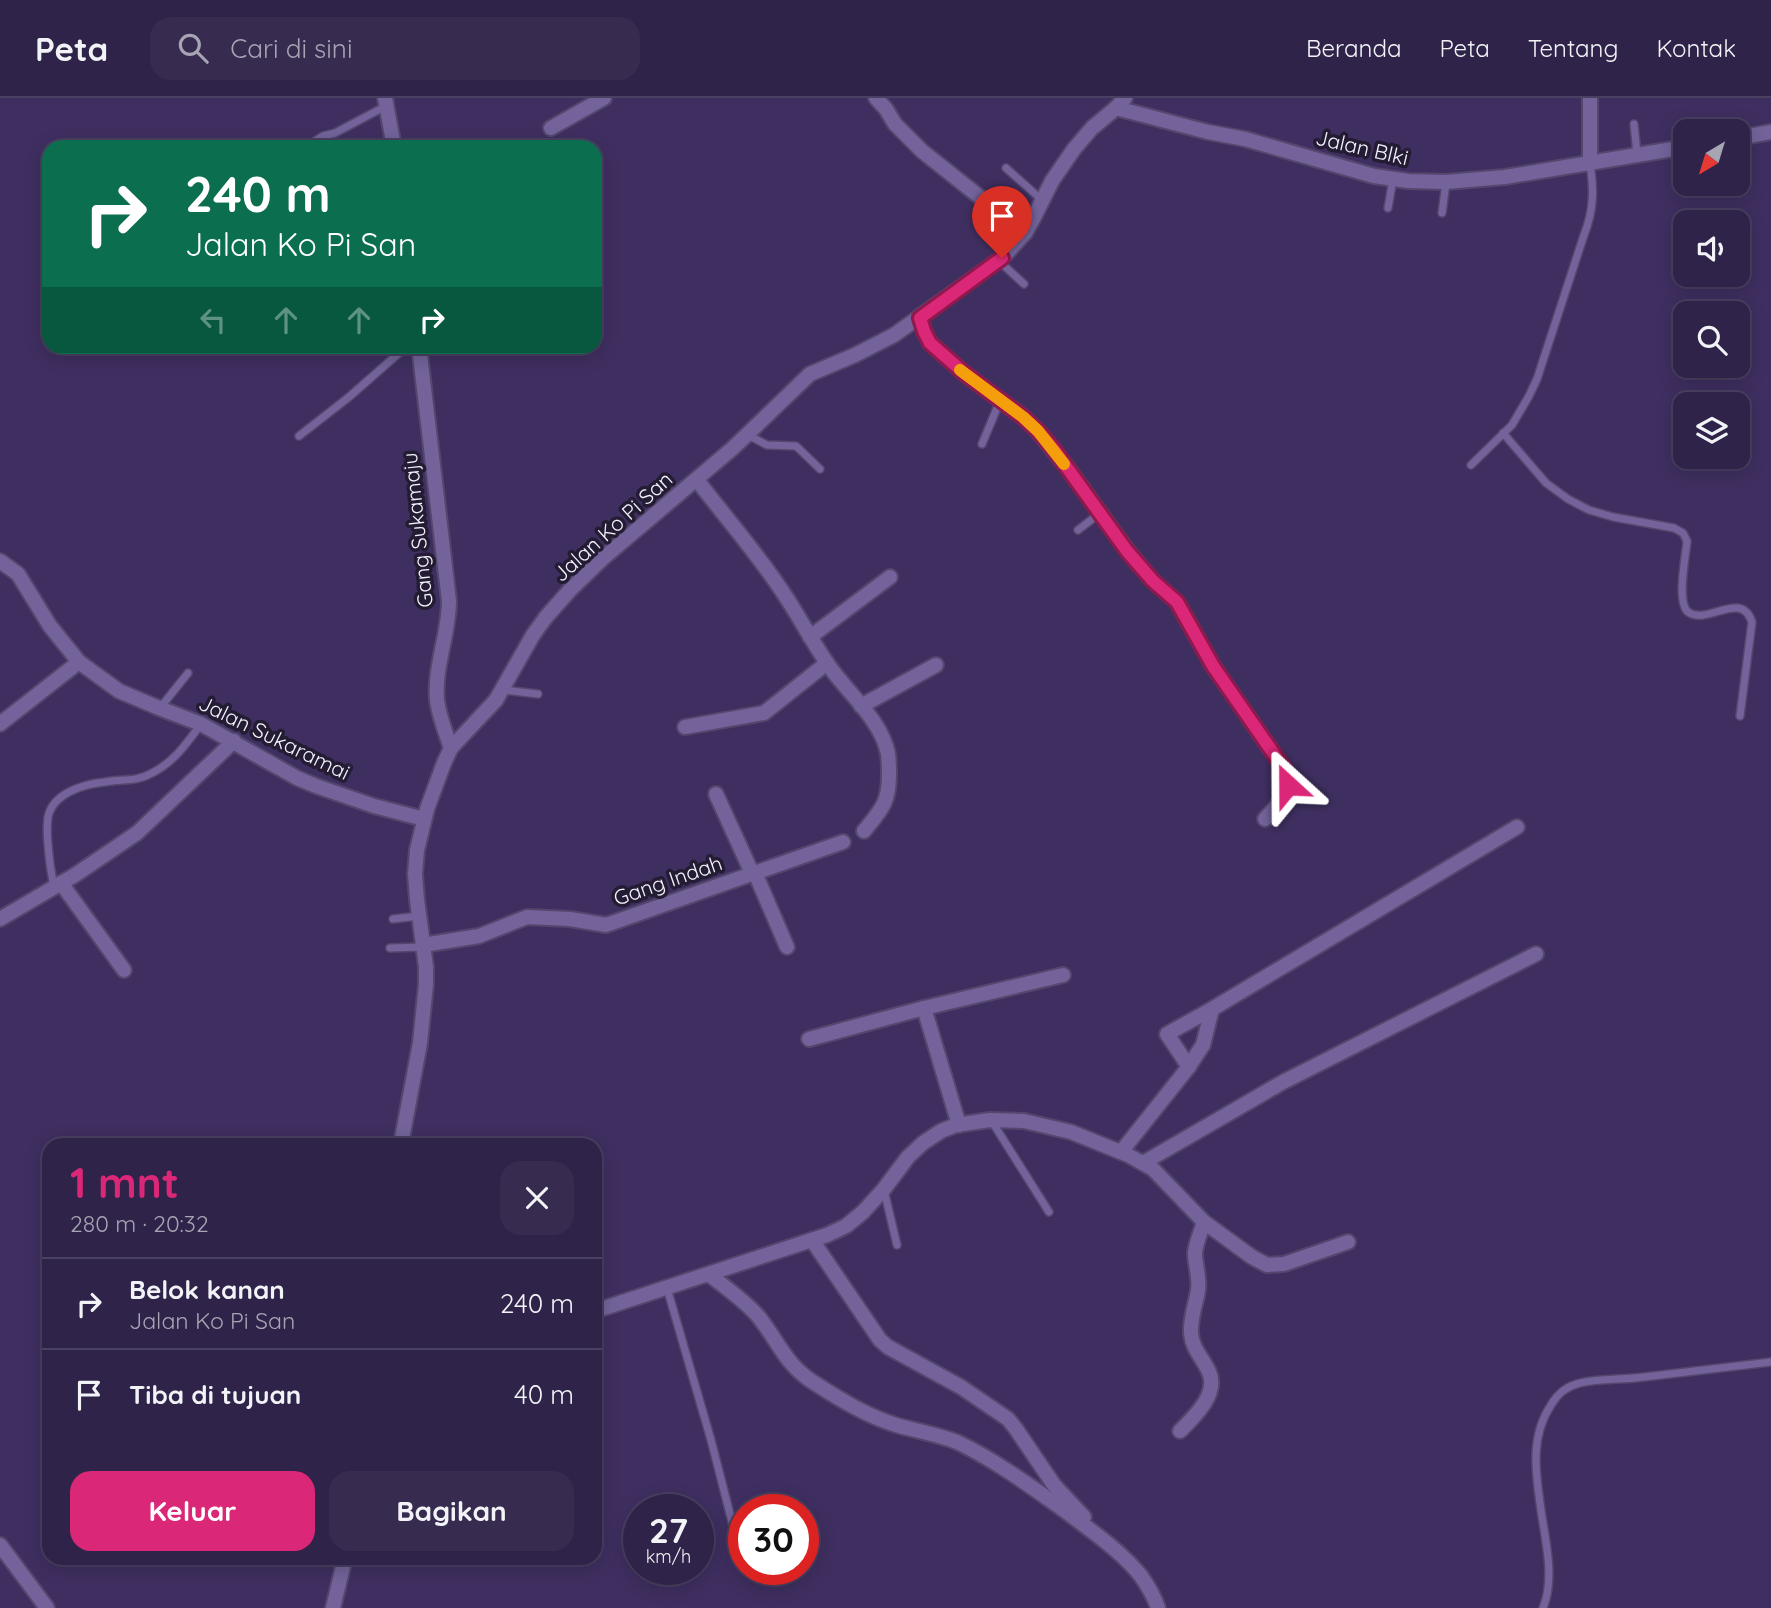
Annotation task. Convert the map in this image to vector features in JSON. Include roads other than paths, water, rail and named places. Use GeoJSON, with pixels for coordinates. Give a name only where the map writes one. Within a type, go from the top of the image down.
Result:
{"type":"FeatureCollection","features":[{"type":"Feature","properties":{"kind":"street"},"geometry":{"type":"LineString","coordinates":[[551,128],[604,98]]}},
{"type":"Feature","properties":{"kind":"street"},"geometry":{"type":"LineString","coordinates":[[876,98],[895,124],[922,151],[1024,233]]}},
{"type":"Feature","properties":{"kind":"street"},"geometry":{"type":"LineString","coordinates":[[1590,98],[1590,164]]}},
{"type":"Feature","properties":{"kind":"street"},"geometry":{"type":"LineString","coordinates":[[386,102],[393,140]]}},
{"type":"Feature","properties":{"kind":"street","name":"Jalan Ko Pi San"},"geometry":{"type":"LineString","coordinates":[[402,1138],[423,1020],[426,984],[415,874],[417,850],[424,819],[444,763],[458,739],[496,700],[533,635],[570,590],[625,539],[748,435],[810,374],[894,335],[1014,246],[1063,164],[1092,128],[1120,103]]}},
{"type":"Feature","properties":{"kind":"street","name":"Jalan Blki"},"geometry":{"type":"LineString","coordinates":[[1120,103],[1208,132],[1245,139],[1393,179],[1446,182],[1505,177],[1673,149]]}},
{"type":"Feature","properties":{"kind":"street"},"geometry":{"type":"LineString","coordinates":[[1750,136],[1771,132]]}},
{"type":"Feature","properties":{"kind":"street"},"geometry":{"type":"LineString","coordinates":[[920,318],[930,343],[1038,431],[1141,567],[1177,602],[1213,666],[1285,770],[1288,785],[1284,796],[1265,819]]}},
{"type":"Feature","properties":{"kind":"street","name":"Gang Sukamaju"},"geometry":{"type":"LineString","coordinates":[[420,354],[449,601],[449,619],[437,701],[452,748]]}},
{"type":"Feature","properties":{"kind":"street"},"geometry":{"type":"LineString","coordinates":[[696,481],[772,576],[827,663],[882,736],[889,758],[888,796],[864,831]]}},
{"type":"Feature","properties":{"kind":"street","name":"Jalan Sukaramai"},"geometry":{"type":"LineString","coordinates":[[0,561],[18,574],[50,626],[79,662],[120,691],[201,724],[297,778],[374,806],[424,819]]}},
{"type":"Feature","properties":{"kind":"street"},"geometry":{"type":"LineString","coordinates":[[810,637],[890,577]]}},
{"type":"Feature","properties":{"kind":"street"},"geometry":{"type":"LineString","coordinates":[[0,724],[79,662]]}},
{"type":"Feature","properties":{"kind":"street"},"geometry":{"type":"LineString","coordinates":[[685,727],[764,713],[827,663]]}},
{"type":"Feature","properties":{"kind":"street"},"geometry":{"type":"LineString","coordinates":[[860,706],[936,665]]}},
{"type":"Feature","properties":{"kind":"street"},"geometry":{"type":"LineString","coordinates":[[0,919],[75,875],[137,832],[234,741]]}},
{"type":"Feature","properties":{"kind":"street"},"geometry":{"type":"LineString","coordinates":[[716,794],[787,947]]}},
{"type":"Feature","properties":{"kind":"street"},"geometry":{"type":"LineString","coordinates":[[1189,1067],[1167,1034],[1517,827]]}},
{"type":"Feature","properties":{"kind":"street","name":"Gang Indah"},"geometry":{"type":"LineString","coordinates":[[423,946],[479,936],[527,917],[570,919],[606,925],[843,842]]}},
{"type":"Feature","properties":{"kind":"street"},"geometry":{"type":"LineString","coordinates":[[58,885],[124,970]]}},
{"type":"Feature","properties":{"kind":"street"},"geometry":{"type":"LineString","coordinates":[[1143,1163],[1283,1082],[1535,954]]}},
{"type":"Feature","properties":{"kind":"street"},"geometry":{"type":"LineString","coordinates":[[809,1039],[1063,975]]}},
{"type":"Feature","properties":{"kind":"street"},"geometry":{"type":"LineString","coordinates":[[924,1008],[959,1125]]}},
{"type":"Feature","properties":{"kind":"street"},"geometry":{"type":"LineString","coordinates":[[1121,1152],[1189,1067],[1203,1045],[1212,1009]]}},
{"type":"Feature","properties":{"kind":"street"},"geometry":{"type":"LineString","coordinates":[[602,1309],[710,1275],[846,1226],[884,1189],[908,1157],[923,1143],[941,1131],[990,1120],[1024,1121],[1071,1132],[1143,1163],[1168,1183],[1204,1222],[1267,1265],[1284,1264],[1348,1242]]}},
{"type":"Feature","properties":{"kind":"street"},"geometry":{"type":"LineString","coordinates":[[1180,1431],[1207,1401],[1211,1380],[1198,1355],[1191,1331],[1199,1289],[1195,1250],[1204,1222]]}},
{"type":"Feature","properties":{"kind":"street"},"geometry":{"type":"LineString","coordinates":[[812,1240],[880,1340],[961,1387],[1007,1419],[1054,1485],[1139,1574],[1152,1592],[1158,1608]]}},
{"type":"Feature","properties":{"kind":"street"},"geometry":{"type":"LineString","coordinates":[[710,1275],[760,1318],[798,1371],[813,1382],[870,1416],[894,1425],[935,1434],[967,1448],[1040,1493],[1094,1532],[1131,1566]]}},
{"type":"Feature","properties":{"kind":"street"},"geometry":{"type":"LineString","coordinates":[[0,1545],[47,1608]]}},
{"type":"Feature","properties":{"kind":"street"},"geometry":{"type":"LineString","coordinates":[[334,1608],[343,1565]]}},
{"type":"Feature","properties":{"kind":"lane"},"geometry":{"type":"LineString","coordinates":[[317,140],[335,133],[386,102]]}},
{"type":"Feature","properties":{"kind":"lane"},"geometry":{"type":"LineString","coordinates":[[1634,124],[1637,154]]}},
{"type":"Feature","properties":{"kind":"lane"},"geometry":{"type":"LineString","coordinates":[[1471,465],[1512,425],[1537,379],[1590,220],[1593,188],[1590,164]]}},
{"type":"Feature","properties":{"kind":"lane"},"geometry":{"type":"LineString","coordinates":[[1006,168],[1042,200]]}},
{"type":"Feature","properties":{"kind":"lane"},"geometry":{"type":"LineString","coordinates":[[1388,208],[1393,179]]}},
{"type":"Feature","properties":{"kind":"lane"},"geometry":{"type":"LineString","coordinates":[[1442,213],[1446,182]]}},
{"type":"Feature","properties":{"kind":"lane"},"geometry":{"type":"LineString","coordinates":[[998,260],[1024,284]]}},
{"type":"Feature","properties":{"kind":"lane"},"geometry":{"type":"LineString","coordinates":[[299,436],[398,354]]}},
{"type":"Feature","properties":{"kind":"lane"},"geometry":{"type":"LineString","coordinates":[[982,444],[1000,400]]}},
{"type":"Feature","properties":{"kind":"lane"},"geometry":{"type":"LineString","coordinates":[[1503,433],[1546,483],[1578,505],[1613,517],[1674,528],[1683,533],[1687,541],[1682,597],[1686,610],[1700,614],[1735,608],[1750,615],[1752,622],[1740,716]]}},
{"type":"Feature","properties":{"kind":"lane"},"geometry":{"type":"LineString","coordinates":[[748,435],[767,445],[796,446],[820,469]]}},
{"type":"Feature","properties":{"kind":"lane"},"geometry":{"type":"LineString","coordinates":[[1078,530],[1101,513]]}},
{"type":"Feature","properties":{"kind":"lane"},"geometry":{"type":"LineString","coordinates":[[159,708],[188,673]]}},
{"type":"Feature","properties":{"kind":"lane"},"geometry":{"type":"LineString","coordinates":[[503,690],[538,694]]}},
{"type":"Feature","properties":{"kind":"lane"},"geometry":{"type":"LineString","coordinates":[[58,885],[50,869],[47,827],[49,814],[61,797],[86,786],[135,780],[151,774],[167,765],[201,724]]}},
{"type":"Feature","properties":{"kind":"lane"},"geometry":{"type":"LineString","coordinates":[[393,919],[419,915]]}},
{"type":"Feature","properties":{"kind":"lane"},"geometry":{"type":"LineString","coordinates":[[390,948],[423,946]]}},
{"type":"Feature","properties":{"kind":"lane"},"geometry":{"type":"LineString","coordinates":[[990,1120],[1049,1212]]}},
{"type":"Feature","properties":{"kind":"lane"},"geometry":{"type":"LineString","coordinates":[[884,1189],[897,1245]]}},
{"type":"Feature","properties":{"kind":"lane"},"geometry":{"type":"LineString","coordinates":[[667,1288],[728,1506]]}},
{"type":"Feature","properties":{"kind":"lane"},"geometry":{"type":"LineString","coordinates":[[1543,1608],[1549,1569],[1535,1475],[1536,1448],[1541,1422],[1556,1396],[1580,1382],[1771,1363]]}}]}
